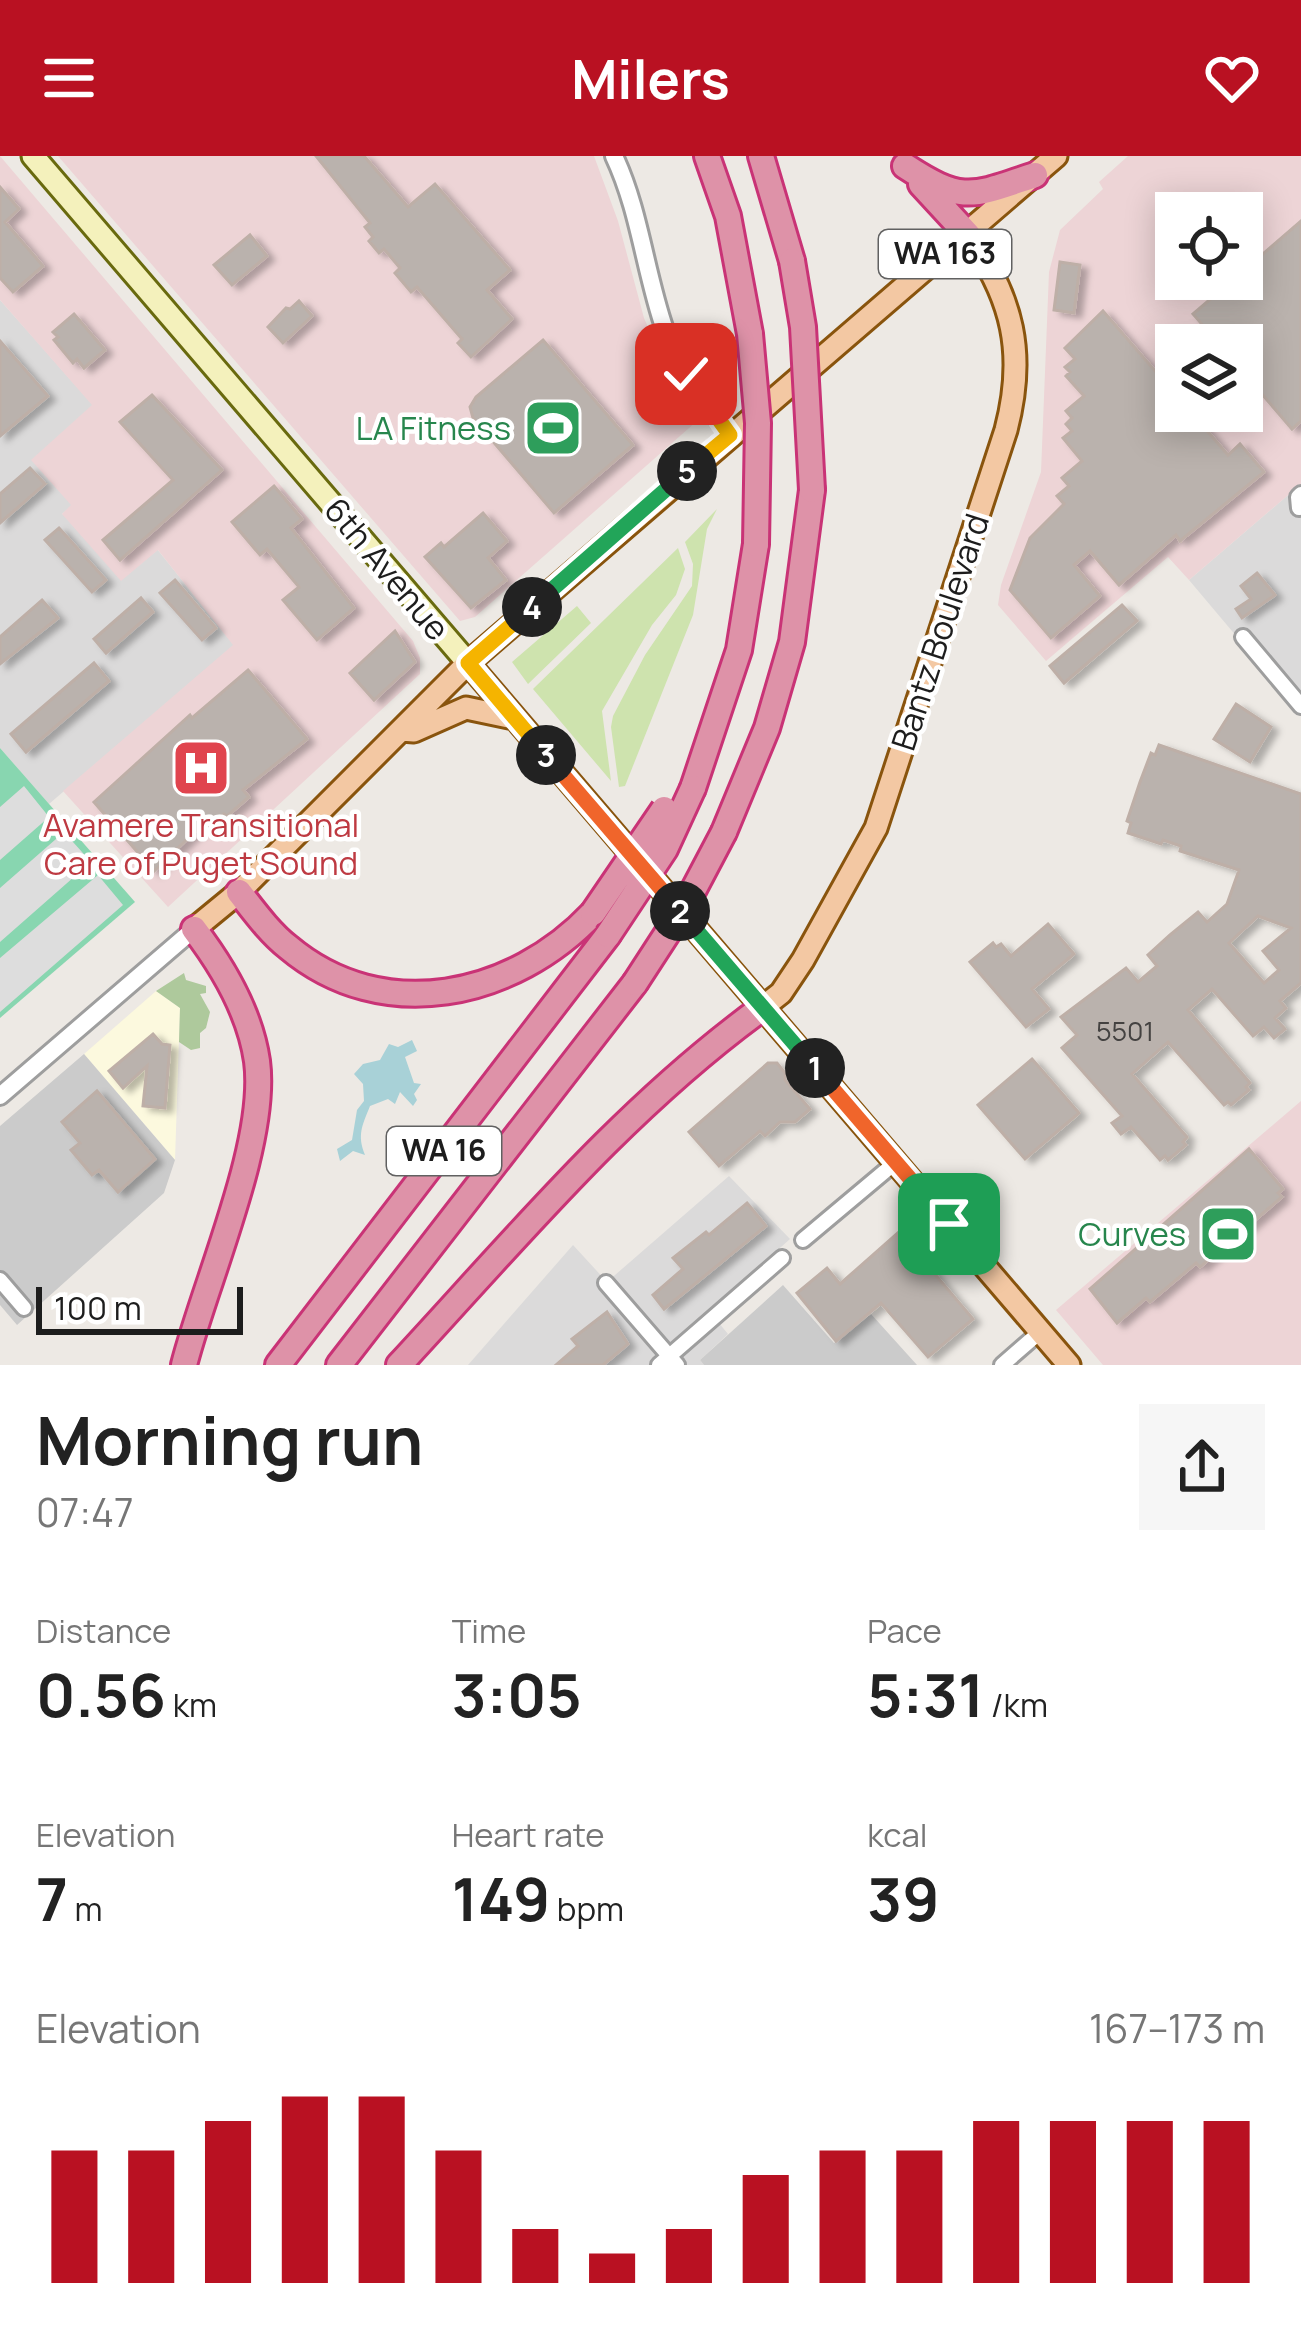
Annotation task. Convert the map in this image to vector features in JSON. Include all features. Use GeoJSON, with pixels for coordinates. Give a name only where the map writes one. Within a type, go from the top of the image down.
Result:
{"type":"FeatureCollection","features":[{"type":"Feature","properties":{"kind":"highway","name":"WA 16"},"geometry":{"type":"LineString","coordinates":[[278,1365],[608,935],[665,849],[727,695],[756,544],[758,422],[750,334],[733,235],[707,156]]}},
{"type":"Feature","properties":{"kind":"highway","name":"WA 16"},"geometry":{"type":"LineString","coordinates":[[340,1365],[635,983],[685,906],[724,832],[767,728],[792,642],[812,490],[803,327],[792,262],[761,156]]}},
{"type":"Feature","properties":{"kind":"highway"},"geometry":{"type":"LineString","coordinates":[[900,161],[940,189],[968,195],[1035,175]]}},
{"type":"Feature","properties":{"kind":"highway"},"geometry":{"type":"LineString","coordinates":[[900,161],[968,235]]}},
{"type":"Feature","properties":{"kind":"highway"},"geometry":{"type":"LineString","coordinates":[[239,892],[289,949],[363,987],[417,995],[470,988],[521,970],[560,945],[593,913],[664,809],[727,695]]}},
{"type":"Feature","properties":{"kind":"highway"},"geometry":{"type":"LineString","coordinates":[[184,1365],[233,1204],[258,1101],[258,1067],[243,1012],[215,957],[194,929]]}},
{"type":"Feature","properties":{"kind":"highway"},"geometry":{"type":"LineString","coordinates":[[398,1365],[599,1146],[762,1008]]}},
{"type":"Feature","properties":{"kind":"main road","name":"6th Avenue"},"geometry":{"type":"LineString","coordinates":[[33,156],[1069,1365]]}},
{"type":"Feature","properties":{"kind":"main road","name":"WA 163"},"geometry":{"type":"LineString","coordinates":[[194,929],[239,892],[468,663],[1057,156]]}},
{"type":"Feature","properties":{"kind":"main road","name":"Bantz Boulevard"},"geometry":{"type":"LineString","coordinates":[[762,1008],[781,993],[803,961],[876,828],[1006,430],[1016,392],[1015,332],[1001,289],[968,235]]}},
{"type":"Feature","properties":{"kind":"main road"},"geometry":{"type":"LineString","coordinates":[[401,730],[428,726],[466,708],[514,718]]}},
{"type":"Feature","properties":{"kind":"street"},"geometry":{"type":"LineString","coordinates":[[614,156],[667,335],[697,393],[730,435]]}},
{"type":"Feature","properties":{"kind":"street"},"geometry":{"type":"LineString","coordinates":[[1243,637],[1301,706]]}},
{"type":"Feature","properties":{"kind":"street"},"geometry":{"type":"LineString","coordinates":[[0,1096],[194,929]]}},
{"type":"Feature","properties":{"kind":"street"},"geometry":{"type":"LineString","coordinates":[[802,1240],[896,1162]]}},
{"type":"Feature","properties":{"kind":"street"},"geometry":{"type":"LineString","coordinates":[[606,1282],[668,1362],[782,1258]]}},
{"type":"Feature","properties":{"kind":"street"},"geometry":{"type":"LineString","coordinates":[[0,1280],[24,1308]]}},
{"type":"Feature","properties":{"kind":"street"},"geometry":{"type":"LineString","coordinates":[[1002,1365],[1040,1332]]}},
{"type":"Feature","properties":{"kind":"shaded area"},"geometry":{"type":"Polygon","coordinates":[[[0,156],[413,641],[420,658],[420,674],[168,907],[63,791],[233,645],[158,550],[121,581],[62,514],[71,505],[31,460],[92,405],[0,300],[0,156]]]}},
{"type":"Feature","properties":{"kind":"shaded area"},"geometry":{"type":"Polygon","coordinates":[[[58,156],[594,156],[618,221],[644,318],[664,364],[697,412],[697,421],[475,617],[460,621],[58,156]]]}},
{"type":"Feature","properties":{"kind":"shaded area"},"geometry":{"type":"Polygon","coordinates":[[[1128,156],[1301,156],[1301,484],[1189,580],[1168,557],[1046,661],[998,605],[1041,472],[1049,272],[1060,230],[1103,189],[1099,182],[1128,156]]]}},
{"type":"Feature","properties":{"kind":"shaded area"},"geometry":{"type":"Polygon","coordinates":[[[0,300],[93,405],[71,506],[62,514],[157,549],[234,645],[49,804],[0,748],[0,300]]]}},
{"type":"Feature","properties":{"kind":"shaded area"},"geometry":{"type":"Polygon","coordinates":[[[1301,484],[1301,713],[1189,580],[1301,484]]]}},
{"type":"Feature","properties":{"kind":"shaded area"},"geometry":{"type":"Polygon","coordinates":[[[24,786],[49,817],[0,860],[0,807],[24,786]]]}},
{"type":"Feature","properties":{"kind":"shaded area"},"geometry":{"type":"Polygon","coordinates":[[[64,832],[91,862],[0,942],[0,888],[64,832]]]}},
{"type":"Feature","properties":{"kind":"shaded area"},"geometry":{"type":"Polygon","coordinates":[[[98,875],[123,905],[0,1012],[0,958],[98,875]]]}},
{"type":"Feature","properties":{"kind":"shaded area"},"geometry":{"type":"Polygon","coordinates":[[[156,991],[180,1008],[175,1160],[84,1054],[156,991]]]}},
{"type":"Feature","properties":{"kind":"shaded area"},"geometry":{"type":"Polygon","coordinates":[[[84,1054],[175,1160],[164,1193],[17,1325],[0,1305],[0,1126],[84,1054]]]}},
{"type":"Feature","properties":{"kind":"shaded area"},"geometry":{"type":"Polygon","coordinates":[[[1301,1101],[1301,1365],[1103,1365],[1056,1310],[1301,1101]]]}},
{"type":"Feature","properties":{"kind":"shaded area"},"geometry":{"type":"Polygon","coordinates":[[[729,1176],[790,1239],[709,1311],[728,1334],[700,1360],[704,1365],[468,1365],[573,1245],[607,1282],[729,1176]]]}},
{"type":"Feature","properties":{"kind":"shaded area"},"geometry":{"type":"Polygon","coordinates":[[[783,1285],[834,1343],[871,1314],[917,1365],[704,1365],[700,1360],[783,1285]]]}},
{"type":"Feature","properties":{"kind":"green space"},"geometry":{"type":"Polygon","coordinates":[[[717,509],[707,529],[693,615],[625,786],[619,787],[613,716],[645,655],[692,586],[693,564],[685,542],[717,509]]]}},
{"type":"Feature","properties":{"kind":"green space"},"geometry":{"type":"Polygon","coordinates":[[[678,548],[685,569],[676,595],[652,625],[602,711],[611,781],[533,689],[678,548]]]}},
{"type":"Feature","properties":{"kind":"green space"},"geometry":{"type":"Polygon","coordinates":[[[577,606],[591,623],[528,684],[512,662],[577,606]]]}},
{"type":"Feature","properties":{"kind":"green space"},"geometry":{"type":"Polygon","coordinates":[[[0,748],[135,902],[0,1018],[0,748]]]}},
{"type":"Feature","properties":{"kind":"green space"},"geometry":{"type":"Polygon","coordinates":[[[184,973],[186,980],[206,986],[206,993],[200,994],[210,1012],[200,1033],[200,1048],[191,1050],[179,1042],[180,1008],[156,991],[184,973]]]}},
{"type":"Feature","properties":{"kind":"water"},"geometry":{"type":"Polygon","coordinates":[[[412,1040],[417,1051],[405,1057],[414,1083],[421,1084],[414,1094],[417,1100],[413,1106],[400,1092],[395,1104],[388,1099],[370,1106],[361,1131],[365,1155],[353,1151],[340,1161],[337,1149],[352,1140],[357,1110],[364,1101],[363,1084],[354,1074],[363,1064],[380,1060],[389,1044],[398,1047],[412,1040]]]}},
{"type":"Feature","properties":{"kind":"building"},"geometry":{"type":"Polygon","coordinates":[[[316,156],[364,156],[408,207],[435,184],[510,270],[487,290],[512,319],[471,357],[458,343],[462,339],[417,287],[411,292],[395,273],[400,268],[384,249],[379,253],[369,241],[373,237],[365,227],[370,223],[316,156]]]}},
{"type":"Feature","properties":{"kind":"building"},"geometry":{"type":"Polygon","coordinates":[[[0,187],[19,209],[5,222],[43,266],[13,292],[0,278],[0,187]]]}},
{"type":"Feature","properties":{"kind":"building"},"geometry":{"type":"Polygon","coordinates":[[[1301,221],[1301,421],[1292,429],[1263,395],[1263,324],[1202,324],[1193,314],[1209,300],[1263,300],[1263,254],[1301,221]]]}},
{"type":"Feature","properties":{"kind":"building"},"geometry":{"type":"Polygon","coordinates":[[[250,235],[267,256],[232,285],[214,265],[250,235]]]}},
{"type":"Feature","properties":{"kind":"building"},"geometry":{"type":"Polygon","coordinates":[[[1060,262],[1080,265],[1074,313],[1054,310],[1060,262]]]}},
{"type":"Feature","properties":{"kind":"building"},"geometry":{"type":"Polygon","coordinates":[[[299,301],[312,316],[283,343],[268,327],[299,301]]]}},
{"type":"Feature","properties":{"kind":"building"},"geometry":{"type":"Polygon","coordinates":[[[1103,311],[1155,371],[1155,432],[1208,432],[1228,455],[1240,444],[1264,472],[1180,541],[1176,535],[1119,585],[1090,551],[1074,565],[1100,596],[1051,638],[1010,590],[1030,538],[1064,504],[1057,496],[1069,486],[1062,478],[1082,461],[1063,438],[1072,431],[1066,424],[1072,418],[1066,411],[1084,396],[1066,376],[1070,372],[1065,367],[1075,359],[1065,348],[1103,311]]]}},
{"type":"Feature","properties":{"kind":"building"},"geometry":{"type":"Polygon","coordinates":[[[74,314],[105,350],[84,368],[77,359],[73,363],[54,340],[58,337],[53,332],[74,314]]]}},
{"type":"Feature","properties":{"kind":"building","name":"LA Fitness"},"geometry":{"type":"Polygon","coordinates":[[[543,340],[633,445],[554,513],[473,418],[470,407],[543,340]]]}},
{"type":"Feature","properties":{"kind":"building"},"geometry":{"type":"Polygon","coordinates":[[[0,341],[48,396],[0,436],[0,341]]]}},
{"type":"Feature","properties":{"kind":"building"},"geometry":{"type":"Polygon","coordinates":[[[152,395],[222,470],[120,560],[103,540],[173,480],[120,422],[152,395]]]}},
{"type":"Feature","properties":{"kind":"building"},"geometry":{"type":"Polygon","coordinates":[[[30,468],[45,484],[0,523],[0,494],[30,468]]]}},
{"type":"Feature","properties":{"kind":"building"},"geometry":{"type":"Polygon","coordinates":[[[274,486],[302,519],[291,528],[354,608],[317,640],[283,600],[299,587],[267,549],[260,555],[232,522],[274,486]]]}},
{"type":"Feature","properties":{"kind":"building"},"geometry":{"type":"Polygon","coordinates":[[[483,513],[507,541],[488,558],[506,580],[471,608],[425,557],[483,513]]]}},
{"type":"Feature","properties":{"kind":"building"},"geometry":{"type":"Polygon","coordinates":[[[59,528],[106,580],[92,592],[45,540],[59,528]]]}},
{"type":"Feature","properties":{"kind":"building"},"geometry":{"type":"Polygon","coordinates":[[[1257,573],[1275,595],[1242,618],[1236,609],[1251,599],[1241,586],[1257,573]]]}},
{"type":"Feature","properties":{"kind":"building"},"geometry":{"type":"Polygon","coordinates":[[[175,580],[216,628],[202,640],[160,593],[175,580]]]}},
{"type":"Feature","properties":{"kind":"building"},"geometry":{"type":"Polygon","coordinates":[[[141,598],[153,612],[106,653],[94,639],[141,598]]]}},
{"type":"Feature","properties":{"kind":"building"},"geometry":{"type":"Polygon","coordinates":[[[42,600],[58,618],[0,664],[0,637],[42,600]]]}},
{"type":"Feature","properties":{"kind":"building"},"geometry":{"type":"Polygon","coordinates":[[[1122,605],[1137,621],[1064,683],[1050,666],[1122,605]]]}},
{"type":"Feature","properties":{"kind":"building"},"geometry":{"type":"Polygon","coordinates":[[[395,631],[415,662],[374,700],[350,673],[395,631]]]}},
{"type":"Feature","properties":{"kind":"building"},"geometry":{"type":"Polygon","coordinates":[[[94,663],[109,681],[26,752],[11,734],[94,663]]]}},
{"type":"Feature","properties":{"kind":"building","name":"Avamere Transitional Care of Puget Sound"},"geometry":{"type":"Polygon","coordinates":[[[248,670],[307,739],[243,790],[249,797],[227,816],[210,826],[206,821],[154,871],[94,802],[248,670]]]}},
{"type":"Feature","properties":{"kind":"building"},"geometry":{"type":"Polygon","coordinates":[[[1236,704],[1271,727],[1250,762],[1214,739],[1236,704]]]}},
{"type":"Feature","properties":{"kind":"building"},"geometry":{"type":"Polygon","coordinates":[[[1159,745],[1301,794],[1301,983],[1280,1001],[1286,1008],[1275,1018],[1285,1029],[1274,1038],[1264,1027],[1253,1036],[1212,989],[1188,1010],[1250,1083],[1249,1090],[1231,1105],[1224,1105],[1168,1042],[1132,1074],[1187,1137],[1186,1145],[1168,1160],[1165,1156],[1160,1160],[1131,1127],[1121,1134],[1112,1123],[1122,1116],[1062,1048],[1077,1035],[1061,1017],[1126,968],[1138,982],[1157,966],[1148,955],[1170,935],[1198,912],[1207,922],[1227,904],[1239,870],[1180,851],[1181,846],[1163,840],[1161,844],[1128,833],[1131,823],[1127,821],[1140,782],[1151,753],[1155,755],[1159,745]],[[1258,916],[1229,943],[1264,983],[1279,970],[1263,951],[1291,928],[1258,916]]]}},
{"type":"Feature","properties":{"kind":"building"},"geometry":{"type":"Polygon","coordinates":[[[1048,924],[1074,954],[1032,989],[1049,1009],[1026,1027],[970,962],[993,943],[1001,944],[1011,956],[1048,924]]]}},
{"type":"Feature","properties":{"kind":"building"},"geometry":{"type":"Polygon","coordinates":[[[153,1034],[170,1045],[165,1108],[143,1106],[147,1066],[123,1088],[109,1071],[153,1034]]]}},
{"type":"Feature","properties":{"kind":"building"},"geometry":{"type":"Polygon","coordinates":[[[1032,1059],[1079,1113],[1025,1159],[978,1105],[1032,1059]]]}},
{"type":"Feature","properties":{"kind":"building"},"geometry":{"type":"Polygon","coordinates":[[[768,1063],[777,1063],[810,1109],[795,1122],[780,1122],[765,1136],[760,1131],[719,1166],[689,1132],[768,1063]]]}},
{"type":"Feature","properties":{"kind":"building"},"geometry":{"type":"Polygon","coordinates":[[[97,1091],[155,1159],[118,1192],[99,1170],[92,1175],[71,1150],[80,1143],[62,1122],[97,1091]]]}},
{"type":"Feature","properties":{"kind":"building"},"geometry":{"type":"Polygon","coordinates":[[[1249,1149],[1283,1189],[1278,1193],[1282,1197],[1200,1267],[1196,1263],[1117,1323],[1090,1289],[1249,1149]]]}},
{"type":"Feature","properties":{"kind":"building"},"geometry":{"type":"Polygon","coordinates":[[[747,1203],[766,1226],[664,1309],[653,1295],[683,1269],[673,1258],[747,1203]]]}},
{"type":"Feature","properties":{"kind":"building"},"geometry":{"type":"Polygon","coordinates":[[[899,1232],[973,1319],[928,1357],[881,1303],[836,1341],[797,1293],[827,1268],[840,1284],[899,1232]]]}},
{"type":"Feature","properties":{"kind":"building"},"geometry":{"type":"Polygon","coordinates":[[[607,1312],[628,1344],[603,1365],[556,1365],[578,1346],[572,1339],[607,1312]]]}},
{"type":"Feature","properties":{"kind":"place","name":"LA Fitness"},"geometry":{"type":"Point","coordinates":[553,428]}},
{"type":"Feature","properties":{"kind":"place","name":"Avamere Transitional Care of Puget Sound"},"geometry":{"type":"Point","coordinates":[201,768]}},
{"type":"Feature","properties":{"kind":"place","name":"Curves"},"geometry":{"type":"Point","coordinates":[1228,1234]}},
{"type":"Feature","properties":{"kind":"route"},"geometry":{"type":"LineString","coordinates":[[686,374],[730,435],[468,663],[949,1224]]}}]}
